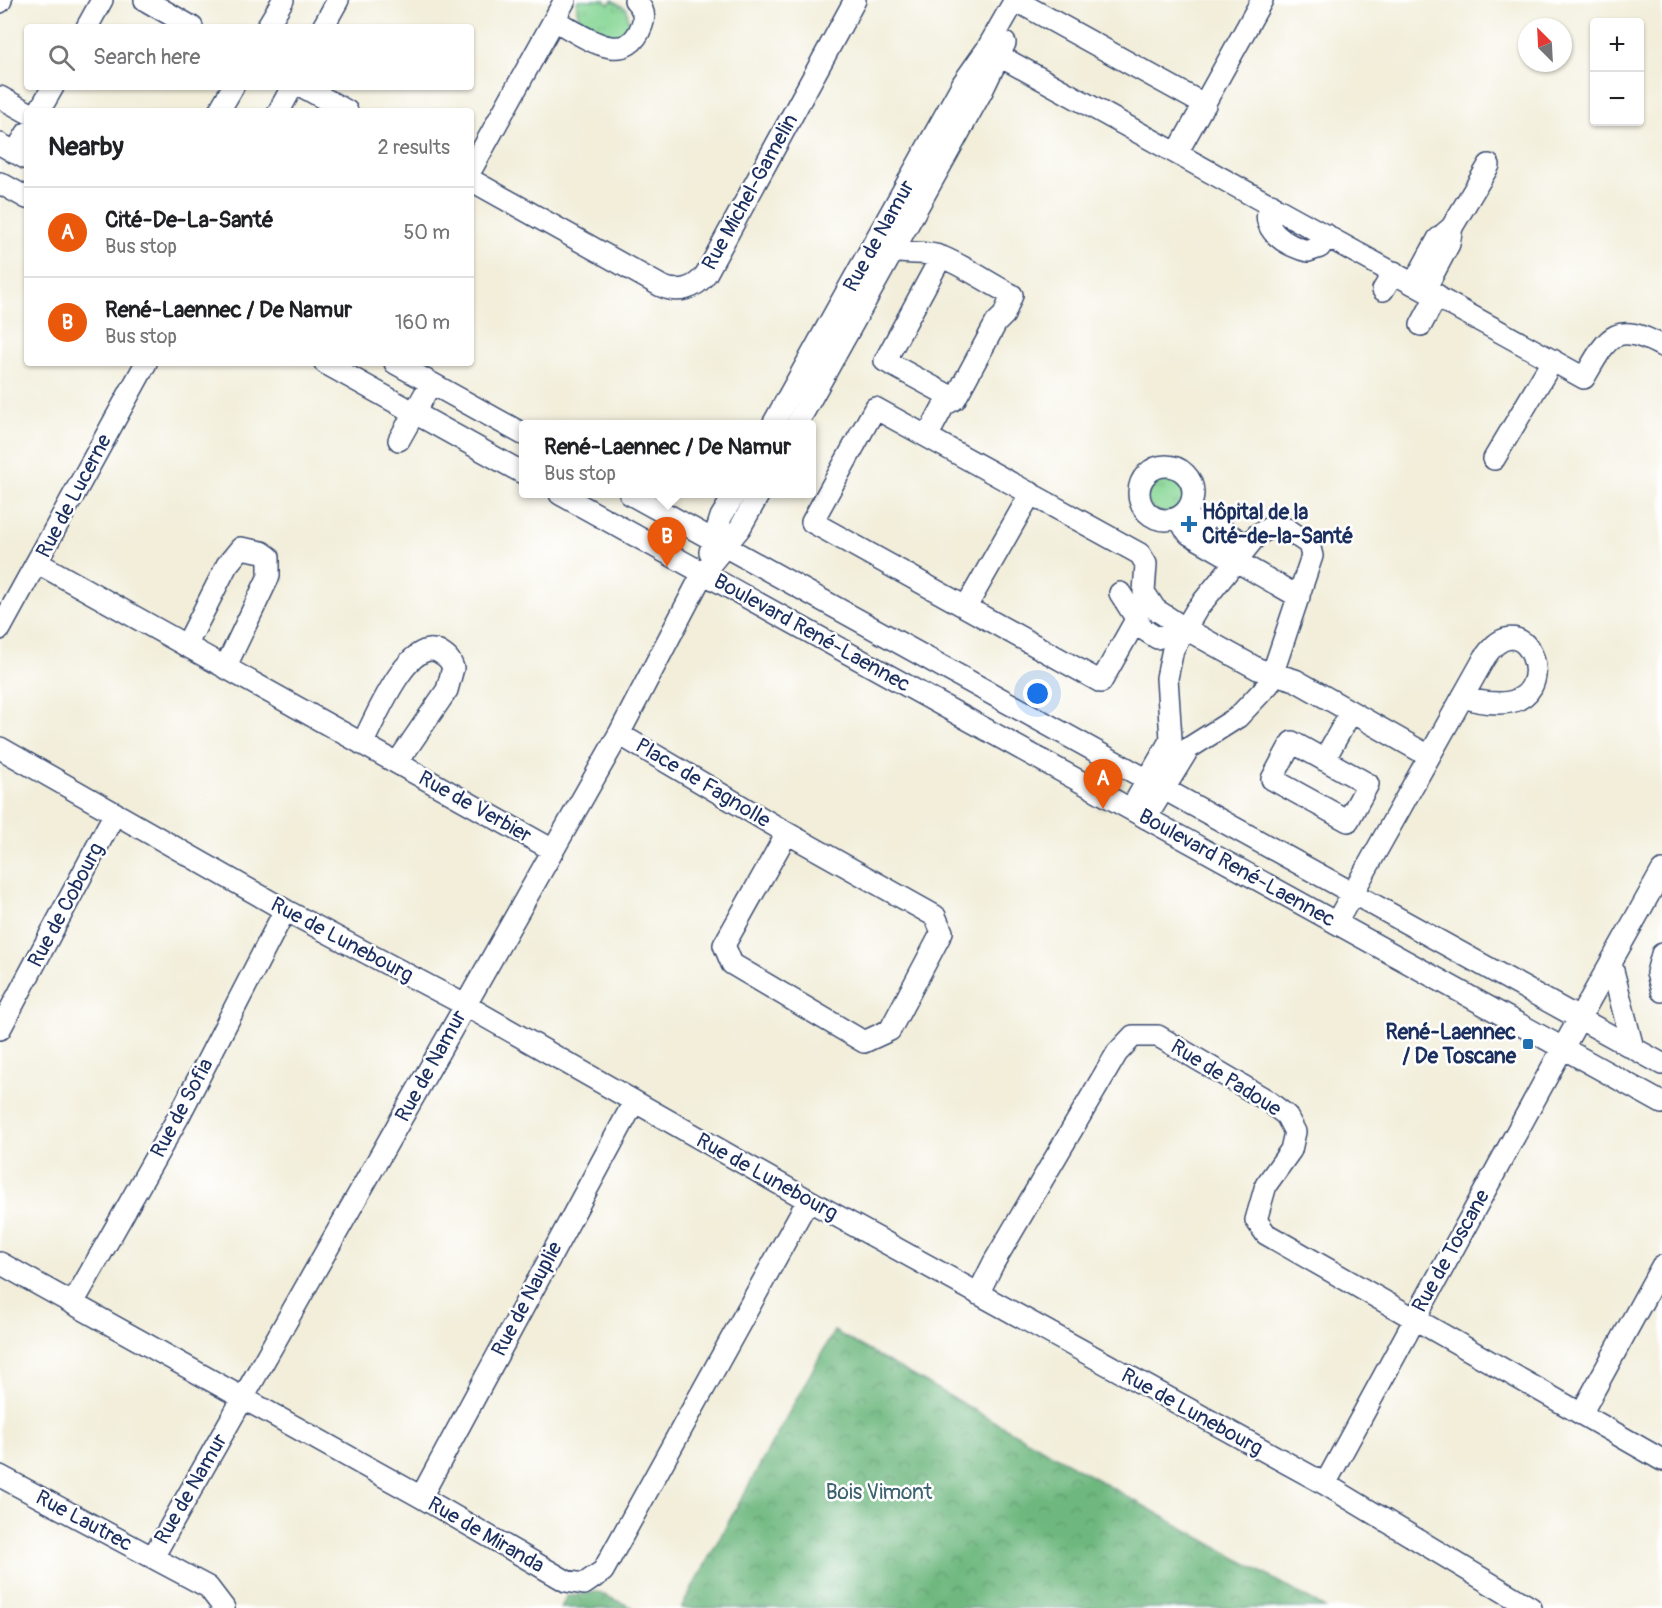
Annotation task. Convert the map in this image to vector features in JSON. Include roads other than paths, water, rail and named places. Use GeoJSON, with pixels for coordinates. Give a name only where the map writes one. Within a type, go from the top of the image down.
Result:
{"type":"FeatureCollection","features":[{"type":"Feature","properties":{"kind":"street"},"geometry":{"type":"LineString","coordinates":[[89,24],[102,0]]}},
{"type":"Feature","properties":{"kind":"street"},"geometry":{"type":"LineString","coordinates":[[145,0],[187,24]]}},
{"type":"Feature","properties":{"kind":"street"},"geometry":{"type":"LineString","coordinates":[[269,24],[283,0]]}},
{"type":"Feature","properties":{"kind":"street"},"geometry":{"type":"LineString","coordinates":[[325,24],[338,0]]}},
{"type":"Feature","properties":{"kind":"street"},"geometry":{"type":"LineString","coordinates":[[474,165],[565,0]]}},
{"type":"Feature","properties":{"kind":"street"},"geometry":{"type":"LineString","coordinates":[[554,20],[609,48],[623,48],[634,40],[643,23],[643,11],[635,0]]}},
{"type":"Feature","properties":{"kind":"street","name":"Rue Michel-Gamelin"},"geometry":{"type":"LineString","coordinates":[[474,182],[662,286],[678,290],[689,288],[705,274],[855,0]]}},
{"type":"Feature","properties":{"kind":"street"},"geometry":{"type":"LineString","coordinates":[[1183,156],[1206,127],[1205,105],[1263,0]]}},
{"type":"Feature","properties":{"kind":"street"},"geometry":{"type":"LineString","coordinates":[[1018,2],[1205,105]]}},
{"type":"Feature","properties":{"kind":"street","name":"Rue de Namur"},"geometry":{"type":"LineString","coordinates":[[799,420],[963,83],[993,52],[1018,2]]}},
{"type":"Feature","properties":{"kind":"street"},"geometry":{"type":"LineString","coordinates":[[993,52],[1327,235],[1389,281],[1425,289],[1584,378],[1602,347],[1615,336],[1632,333],[1662,346]]}},
{"type":"Feature","properties":{"kind":"street"},"geometry":{"type":"LineString","coordinates":[[41,108],[51,90]]}},
{"type":"Feature","properties":{"kind":"street"},"geometry":{"type":"LineString","coordinates":[[221,108],[231,90]]}},
{"type":"Feature","properties":{"kind":"street"},"geometry":{"type":"LineString","coordinates":[[281,108],[290,90]]}},
{"type":"Feature","properties":{"kind":"street"},"geometry":{"type":"LineString","coordinates":[[308,90],[342,108]]}},
{"type":"Feature","properties":{"kind":"street"},"geometry":{"type":"LineString","coordinates":[[0,97],[24,110]]}},
{"type":"Feature","properties":{"kind":"street"},"geometry":{"type":"LineString","coordinates":[[14,152],[24,137]]}},
{"type":"Feature","properties":{"kind":"street"},"geometry":{"type":"LineString","coordinates":[[1421,326],[1425,289],[1449,244],[1452,227],[1489,165]]}},
{"type":"Feature","properties":{"kind":"street"},"geometry":{"type":"LineString","coordinates":[[0,183],[24,196]]}},
{"type":"Feature","properties":{"kind":"street"},"geometry":{"type":"LineString","coordinates":[[887,242],[941,257],[1012,295],[1004,315],[996,323],[955,399],[944,405],[928,435]]}},
{"type":"Feature","properties":{"kind":"street","name":"Rue de Namur"},"geometry":{"type":"LineString","coordinates":[[776,420],[887,242]]}},
{"type":"Feature","properties":{"kind":"street"},"geometry":{"type":"LineString","coordinates":[[941,257],[885,361],[955,399]]}},
{"type":"Feature","properties":{"kind":"street"},"geometry":{"type":"LineString","coordinates":[[1494,459],[1553,360]]}},
{"type":"Feature","properties":{"kind":"street","name":"Rue de Lucerne"},"geometry":{"type":"LineString","coordinates":[[0,628],[38,563],[144,366]]}},
{"type":"Feature","properties":{"kind":"street"},"geometry":{"type":"LineString","coordinates":[[330,366],[519,471]]}},
{"type":"Feature","properties":{"kind":"street"},"geometry":{"type":"LineString","coordinates":[[400,366],[519,432]]}},
{"type":"Feature","properties":{"kind":"street"},"geometry":{"type":"LineString","coordinates":[[399,440],[431,383]]}},
{"type":"Feature","properties":{"kind":"street"},"geometry":{"type":"LineString","coordinates":[[1137,618],[1101,682],[812,522],[875,408],[928,435],[1140,554],[1146,564],[1143,588],[1147,595],[1161,598],[1177,607],[1184,628]]}},
{"type":"Feature","properties":{"kind":"street"},"geometry":{"type":"LineString","coordinates":[[966,607],[1031,493]]}},
{"type":"Feature","properties":{"kind":"street","name":"Boulevard René-Laennec"},"geometry":{"type":"LineString","coordinates":[[567,498],[1662,1103]]}},
{"type":"Feature","properties":{"kind":"street","name":"Boulevard René-Laennec"},"geometry":{"type":"LineString","coordinates":[[637,498],[1662,1064]]}},
{"type":"Feature","properties":{"kind":"street","name":"Rue de Namur"},"geometry":{"type":"LineString","coordinates":[[720,543],[721,517],[733,498]]}},
{"type":"Feature","properties":{"kind":"street","name":"Rue de Namur"},"geometry":{"type":"LineString","coordinates":[[153,1557],[619,734],[720,543],[740,528],[757,498]]}},
{"type":"Feature","properties":{"kind":"street"},"geometry":{"type":"LineString","coordinates":[[1181,523],[1206,523],[1242,554],[1299,597]]}},
{"type":"Feature","properties":{"kind":"street"},"geometry":{"type":"LineString","coordinates":[[1138,814],[1155,785],[1189,748],[1243,713],[1265,690],[1274,674],[1312,556],[1306,541],[1287,529],[1273,526],[1260,531],[1184,628],[1173,649],[1168,668],[1170,739],[1155,785]]}},
{"type":"Feature","properties":{"kind":"street"},"geometry":{"type":"LineString","coordinates":[[186,646],[227,565],[241,548],[262,552],[269,557],[269,576],[225,668]]}},
{"type":"Feature","properties":{"kind":"street","name":"Rue de Verbier"},"geometry":{"type":"LineString","coordinates":[[38,563],[553,850]]}},
{"type":"Feature","properties":{"kind":"street"},"geometry":{"type":"LineString","coordinates":[[1120,593],[1137,618]]}},
{"type":"Feature","properties":{"kind":"street"},"geometry":{"type":"LineString","coordinates":[[1137,618],[1150,619],[1164,627],[1184,628],[1258,669],[1295,680],[1429,756]]}},
{"type":"Feature","properties":{"kind":"street","name":"Rue de Verbier"},"geometry":{"type":"LineString","coordinates":[[363,744],[405,665],[422,650],[432,649],[449,657],[453,668],[447,690],[397,763]]}},
{"type":"Feature","properties":{"kind":"street"},"geometry":{"type":"LineString","coordinates":[[1336,923],[1463,696]]}},
{"type":"Feature","properties":{"kind":"street"},"geometry":{"type":"LineString","coordinates":[[1330,763],[1356,715]]}},
{"type":"Feature","properties":{"kind":"street","name":"Place de Fagnolle"},"geometry":{"type":"LineString","coordinates":[[619,734],[787,833],[935,916],[942,932],[890,1030],[864,1042],[732,964],[724,945],[787,833]]}},
{"type":"Feature","properties":{"kind":"street","name":"Rue de Lunebourg"},"geometry":{"type":"LineString","coordinates":[[0,748],[285,910],[465,1005],[808,1200],[1325,1484],[1531,1608]]}},
{"type":"Feature","properties":{"kind":"street","name":"Rue de Cobourg"},"geometry":{"type":"LineString","coordinates":[[0,1029],[116,813]]}},
{"type":"Feature","properties":{"kind":"street","name":"Rue de Toscane"},"geometry":{"type":"LineString","coordinates":[[1325,1484],[1562,1049],[1662,872]]}},
{"type":"Feature","properties":{"kind":"street","name":"Rue de Sofia"},"geometry":{"type":"LineString","coordinates":[[73,1303],[180,1114],[285,910]]}},
{"type":"Feature","properties":{"kind":"street"},"geometry":{"type":"LineString","coordinates":[[1662,954],[1657,973],[1662,991]]}},
{"type":"Feature","properties":{"kind":"street"},"geometry":{"type":"LineString","coordinates":[[1611,963],[1633,1048]]}},
{"type":"Feature","properties":{"kind":"street","name":"Rue de Padoue"},"geometry":{"type":"LineString","coordinates":[[978,1294],[993,1262],[1117,1053],[1133,1036],[1158,1036],[1265,1099],[1286,1115],[1295,1132],[1291,1150],[1266,1185],[1256,1220],[1266,1234],[1662,1460]]}},
{"type":"Feature","properties":{"kind":"street","name":"Rue de Nauplie"},"geometry":{"type":"LineString","coordinates":[[421,1497],[634,1102]]}},
{"type":"Feature","properties":{"kind":"street","name":"Rue de Miranda"},"geometry":{"type":"LineString","coordinates":[[0,1263],[421,1497],[566,1581],[584,1584],[603,1571],[808,1200]]}},
{"type":"Feature","properties":{"kind":"street"},"geometry":{"type":"LineString","coordinates":[[1581,1414],[1662,1266]]}},
{"type":"Feature","properties":{"kind":"street","name":"Rue Lautrec"},"geometry":{"type":"LineString","coordinates":[[0,1476],[208,1587],[225,1608]]}},
{"type":"Feature","properties":{"kind":"place","name":"Hôpital de la Cité-de-la-Santé"},"geometry":{"type":"Point","coordinates":[1189,524]}},
{"type":"Feature","properties":{"kind":"place","name":"René-Laennec / De Namur"},"geometry":{"type":"Point","coordinates":[667,567]}},
{"type":"Feature","properties":{"kind":"place","name":"Cité-De-La-Santé"},"geometry":{"type":"Point","coordinates":[1103,809]}},
{"type":"Feature","properties":{"kind":"place","name":"René-Laennec / De Toscane"},"geometry":{"type":"Point","coordinates":[1528,1044]}},
{"type":"Feature","properties":{"kind":"park label","name":"Bois Vimont"},"geometry":{"type":"Point","coordinates":[879,1492]}}]}
